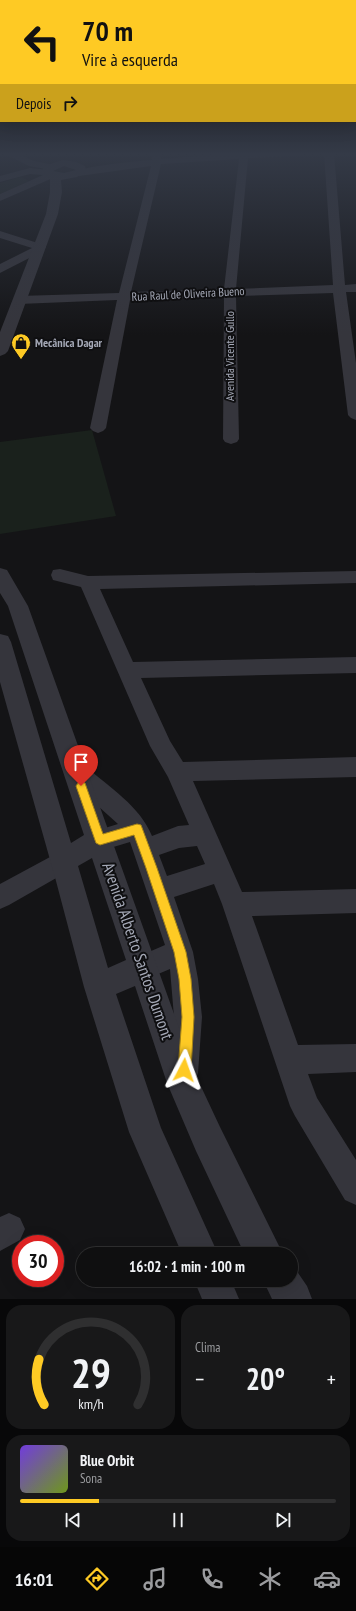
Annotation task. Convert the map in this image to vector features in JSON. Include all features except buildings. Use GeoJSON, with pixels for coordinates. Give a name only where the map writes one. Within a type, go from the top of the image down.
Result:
{"type":"FeatureCollection","features":[{"type":"Feature","properties":{"kind":"street"},"geometry":{"type":"LineString","coordinates":[[0,350],[52,214]]}},
{"type":"Feature","properties":{"kind":"street"},"geometry":{"type":"LineString","coordinates":[[98,428],[124,297],[144,214]]}},
{"type":"Feature","properties":{"kind":"street","name":"Avenida Vicente Gullo"},"geometry":{"type":"LineString","coordinates":[[231,439],[230,291],[238,214]]}},
{"type":"Feature","properties":{"kind":"street"},"geometry":{"type":"LineString","coordinates":[[333,214],[339,289],[356,415]]}},
{"type":"Feature","properties":{"kind":"street"},"geometry":{"type":"LineString","coordinates":[[0,234],[40,248]]}},
{"type":"Feature","properties":{"kind":"street"},"geometry":{"type":"LineString","coordinates":[[0,269],[40,248]]}},
{"type":"Feature","properties":{"kind":"street","name":"Rua Raul de Oliveira Bueno"},"geometry":{"type":"LineString","coordinates":[[19,300],[124,297],[230,291],[356,288]]}},
{"type":"Feature","properties":{"kind":"street","name":"Avenida Alberto Santos Dumont"},"geometry":{"type":"LineString","coordinates":[[0,575],[18,606],[77,772],[184,1084],[211,1146],[262,1247]]}},
{"type":"Feature","properties":{"kind":"street"},"geometry":{"type":"LineString","coordinates":[[60,575],[88,583],[356,577]]}},
{"type":"Feature","properties":{"kind":"street"},"geometry":{"type":"LineString","coordinates":[[88,583],[161,746],[177,772],[235,904],[305,1106],[356,1189]]}},
{"type":"Feature","properties":{"kind":"street"},"geometry":{"type":"LineString","coordinates":[[0,642],[70,881],[99,987],[146,1132],[197,1247]]}},
{"type":"Feature","properties":{"kind":"street"},"geometry":{"type":"LineString","coordinates":[[126,670],[356,665]]}},
{"type":"Feature","properties":{"kind":"street"},"geometry":{"type":"LineString","coordinates":[[177,772],[356,767]]}},
{"type":"Feature","properties":{"kind":"street"},"geometry":{"type":"LineString","coordinates":[[77,772],[129,819],[141,839],[160,890],[180,952],[185,979],[188,1017],[184,1084]]}},
{"type":"Feature","properties":{"kind":"street"},"geometry":{"type":"LineString","coordinates":[[0,896],[100,840],[178,837],[205,834]]}},
{"type":"Feature","properties":{"kind":"street"},"geometry":{"type":"LineString","coordinates":[[160,890],[220,871]]}},
{"type":"Feature","properties":{"kind":"street"},"geometry":{"type":"LineString","coordinates":[[235,904],[356,900]]}},
{"type":"Feature","properties":{"kind":"street"},"geometry":{"type":"LineString","coordinates":[[99,987],[180,952]]}},
{"type":"Feature","properties":{"kind":"street"},"geometry":{"type":"LineString","coordinates":[[288,1060],[356,1058]]}},
{"type":"Feature","properties":{"kind":"street"},"geometry":{"type":"LineString","coordinates":[[215,1287],[221,1299]]}},
{"type":"Feature","properties":{"kind":"street"},"geometry":{"type":"LineString","coordinates":[[286,1287],[294,1299]]}},
{"type":"Feature","properties":{"kind":"shaded area"},"geometry":{"type":"Polygon","coordinates":[[[92,430],[116,516],[0,534],[0,442],[92,430]]]}},
{"type":"Feature","properties":{"kind":"place","name":"Mecânica Dagar"},"geometry":{"type":"Point","coordinates":[21,360]}},
{"type":"Feature","properties":{"kind":"route"},"geometry":{"type":"LineString","coordinates":[[81,786],[100,840],[137,829],[160,890],[180,952],[185,979],[188,1017],[184,1070]]}}]}
